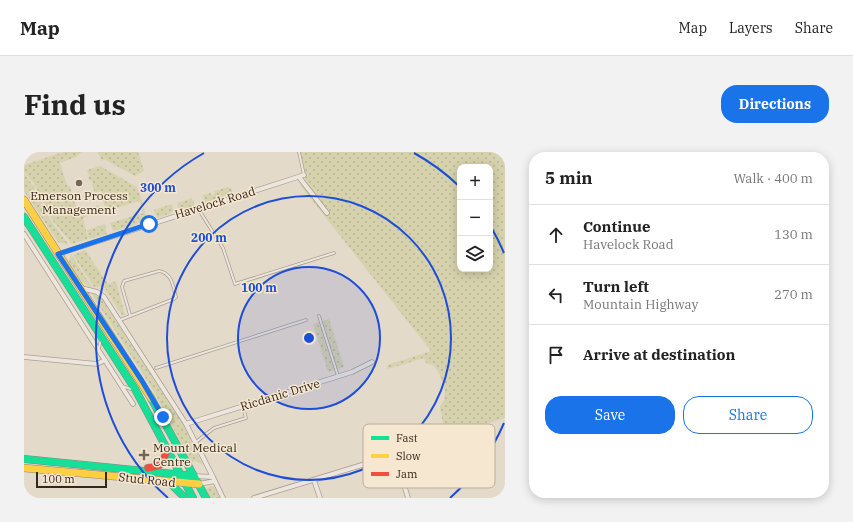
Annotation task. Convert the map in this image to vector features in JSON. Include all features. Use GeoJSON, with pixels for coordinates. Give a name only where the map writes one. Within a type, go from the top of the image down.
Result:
{"type":"FeatureCollection","features":[{"type":"Feature","properties":{"kind":"main road"},"geometry":{"type":"LineString","coordinates":[[24,200],[142,381],[206,498]]}},
{"type":"Feature","properties":{"kind":"main road"},"geometry":{"type":"LineString","coordinates":[[24,217],[135,389],[193,498]]}},
{"type":"Feature","properties":{"kind":"main road"},"geometry":{"type":"LineString","coordinates":[[51,259],[58,254]]}},
{"type":"Feature","properties":{"kind":"main road"},"geometry":{"type":"LineString","coordinates":[[142,381],[150,404],[147,412]]}},
{"type":"Feature","properties":{"kind":"main road"},"geometry":{"type":"LineString","coordinates":[[138,470],[161,465],[165,459],[167,449]]}},
{"type":"Feature","properties":{"kind":"main road"},"geometry":{"type":"LineString","coordinates":[[24,461],[36,470]]}},
{"type":"Feature","properties":{"kind":"main road","name":"Stud Road"},"geometry":{"type":"LineString","coordinates":[[24,461],[106,467],[194,476]]}},
{"type":"Feature","properties":{"kind":"main road"},"geometry":{"type":"LineString","coordinates":[[106,467],[114,471],[117,477]]}},
{"type":"Feature","properties":{"kind":"main road","name":"Stud Road"},"geometry":{"type":"LineString","coordinates":[[24,468],[199,484]]}},
{"type":"Feature","properties":{"kind":"main road"},"geometry":{"type":"LineString","coordinates":[[169,482],[185,498]]}},
{"type":"Feature","properties":{"kind":"street","name":"Havelock Road"},"geometry":{"type":"LineString","coordinates":[[58,254],[301,176]]}},
{"type":"Feature","properties":{"kind":"street"},"geometry":{"type":"LineString","coordinates":[[301,176],[327,213]]}},
{"type":"Feature","properties":{"kind":"street"},"geometry":{"type":"LineString","coordinates":[[24,234],[133,404]]}},
{"type":"Feature","properties":{"kind":"street"},"geometry":{"type":"LineString","coordinates":[[81,288],[97,292],[104,297],[186,424],[223,498]]}},
{"type":"Feature","properties":{"kind":"street"},"geometry":{"type":"LineString","coordinates":[[24,357],[97,364],[105,360]]}},
{"type":"Feature","properties":{"kind":"street","name":"Ricdanic Drive"},"geometry":{"type":"LineString","coordinates":[[186,424],[338,377],[372,362]]}},
{"type":"Feature","properties":{"kind":"street"},"geometry":{"type":"LineString","coordinates":[[254,498],[363,465]]}},
{"type":"Feature","properties":{"kind":"street"},"geometry":{"type":"LineString","coordinates":[[194,476],[214,479]]}},
{"type":"Feature","properties":{"kind":"street"},"geometry":{"type":"LineString","coordinates":[[199,484],[214,479]]}},
{"type":"Feature","properties":{"kind":"street"},"geometry":{"type":"LineString","coordinates":[[314,480],[320,498]]}},
{"type":"Feature","properties":{"kind":"street"},"geometry":{"type":"LineString","coordinates":[[405,488],[408,498]]}},
{"type":"Feature","properties":{"kind":"lane"},"geometry":{"type":"LineString","coordinates":[[299,152],[305,173],[301,176]]}},
{"type":"Feature","properties":{"kind":"lane"},"geometry":{"type":"LineString","coordinates":[[199,208],[223,248],[235,284],[334,253]]}},
{"type":"Feature","properties":{"kind":"lane"},"geometry":{"type":"LineString","coordinates":[[27,239],[40,241]]}},
{"type":"Feature","properties":{"kind":"lane"},"geometry":{"type":"LineString","coordinates":[[119,320],[172,301],[176,297],[170,278],[163,272],[159,271],[124,281],[122,287],[130,315]]}},
{"type":"Feature","properties":{"kind":"lane"},"geometry":{"type":"LineString","coordinates":[[319,316],[338,377]]}},
{"type":"Feature","properties":{"kind":"lane"},"geometry":{"type":"LineString","coordinates":[[156,368],[306,320]]}},
{"type":"Feature","properties":{"kind":"lane"},"geometry":{"type":"LineString","coordinates":[[98,350],[101,336]]}},
{"type":"Feature","properties":{"kind":"lane"},"geometry":{"type":"LineString","coordinates":[[122,386],[135,389]]}},
{"type":"Feature","properties":{"kind":"lane"},"geometry":{"type":"LineString","coordinates":[[195,442],[214,428],[246,418],[243,406]]}},
{"type":"Feature","properties":{"kind":"shaded area"},"geometry":{"type":"Polygon","coordinates":[[[63,152],[83,152],[76,157],[60,163],[78,212],[99,205],[101,212],[83,218],[88,239],[72,244],[52,220],[34,184],[24,172],[24,165],[63,152]]]}},
{"type":"Feature","properties":{"kind":"shaded area"},"geometry":{"type":"Polygon","coordinates":[[[98,152],[138,152],[144,171],[135,176],[104,159],[102,162],[98,152]]]}},
{"type":"Feature","properties":{"kind":"shaded area"},"geometry":{"type":"Polygon","coordinates":[[[297,152],[505,152],[505,418],[484,424],[443,424],[440,406],[445,397],[445,391],[442,379],[433,365],[427,364],[424,358],[388,369],[387,365],[431,351],[300,185],[307,183],[297,152]]]}},
{"type":"Feature","properties":{"kind":"shaded area"},"geometry":{"type":"Polygon","coordinates":[[[100,166],[137,187],[143,204],[141,205],[139,201],[106,211],[101,191],[95,193],[92,185],[93,182],[88,179],[89,176],[87,170],[100,166]]]}},
{"type":"Feature","properties":{"kind":"shaded area"},"geometry":{"type":"Polygon","coordinates":[[[24,173],[34,187],[49,218],[69,245],[58,242],[24,191],[24,173]]]}},
{"type":"Feature","properties":{"kind":"shaded area"},"geometry":{"type":"Polygon","coordinates":[[[228,187],[232,189],[232,195],[200,204],[199,201],[204,200],[203,195],[210,193],[213,196],[215,191],[228,187]]]}},
{"type":"Feature","properties":{"kind":"shaded area"},"geometry":{"type":"Polygon","coordinates":[[[192,198],[195,206],[179,211],[177,203],[192,198]]]}},
{"type":"Feature","properties":{"kind":"shaded area"},"geometry":{"type":"Polygon","coordinates":[[[172,204],[174,212],[157,218],[154,210],[172,204]]]}},
{"type":"Feature","properties":{"kind":"shaded area"},"geometry":{"type":"Polygon","coordinates":[[[144,208],[147,221],[113,231],[110,223],[143,213],[142,209],[144,208]]]}},
{"type":"Feature","properties":{"kind":"shaded area"},"geometry":{"type":"Polygon","coordinates":[[[105,224],[107,234],[89,239],[87,230],[105,224]]]}},
{"type":"Feature","properties":{"kind":"shaded area"},"geometry":{"type":"Polygon","coordinates":[[[85,250],[108,284],[116,281],[125,315],[122,315],[104,287],[94,287],[73,255],[85,250]]]}},
{"type":"Feature","properties":{"kind":"shaded area"},"geometry":{"type":"Polygon","coordinates":[[[71,254],[92,287],[78,277],[69,261],[71,254]]]}},
{"type":"Feature","properties":{"kind":"shaded area"},"geometry":{"type":"Polygon","coordinates":[[[103,288],[122,316],[103,289],[97,289],[103,288]]]}},
{"type":"Feature","properties":{"kind":"shaded area"},"geometry":{"type":"Polygon","coordinates":[[[94,294],[100,297],[103,301],[184,426],[203,465],[197,461],[191,462],[153,390],[93,297],[94,294]]]}},
{"type":"Feature","properties":{"kind":"shaded area"},"geometry":{"type":"Polygon","coordinates":[[[329,319],[344,367],[328,372],[313,324],[329,319]]]}},
{"type":"Feature","properties":{"kind":"shaded area"},"geometry":{"type":"Polygon","coordinates":[[[210,486],[214,487],[220,498],[210,498],[206,489],[210,486]]]}},
{"type":"Feature","properties":{"kind":"traffic: fast"},"geometry":{"type":"LineString","coordinates":[[24,217],[135,389],[193,498]]}},
{"type":"Feature","properties":{"kind":"traffic: fast"},"geometry":{"type":"LineString","coordinates":[[151,398],[206,498]]}},
{"type":"Feature","properties":{"kind":"traffic: fast"},"geometry":{"type":"LineString","coordinates":[[24,459],[194,476]]}},
{"type":"Feature","properties":{"kind":"traffic: fast"},"geometry":{"type":"LineString","coordinates":[[170,483],[185,498]]}},
{"type":"Feature","properties":{"kind":"traffic: slow"},"geometry":{"type":"LineString","coordinates":[[24,200],[151,398]]}},
{"type":"Feature","properties":{"kind":"traffic: slow"},"geometry":{"type":"LineString","coordinates":[[24,468],[199,484]]}},
{"type":"Feature","properties":{"kind":"traffic: jam"},"geometry":{"type":"LineString","coordinates":[[148,468],[160,465],[165,458],[167,449]]}},
{"type":"Feature","properties":{"kind":"place","name":"Emerson Process Management"},"geometry":{"type":"Point","coordinates":[79,183]}},
{"type":"Feature","properties":{"kind":"place","name":"Mount Medical Centre"},"geometry":{"type":"Point","coordinates":[144,455]}},
{"type":"Feature","properties":{"kind":"route"},"geometry":{"type":"LineString","coordinates":[[149,224],[58,254],[142,381],[163,417]]}}]}
